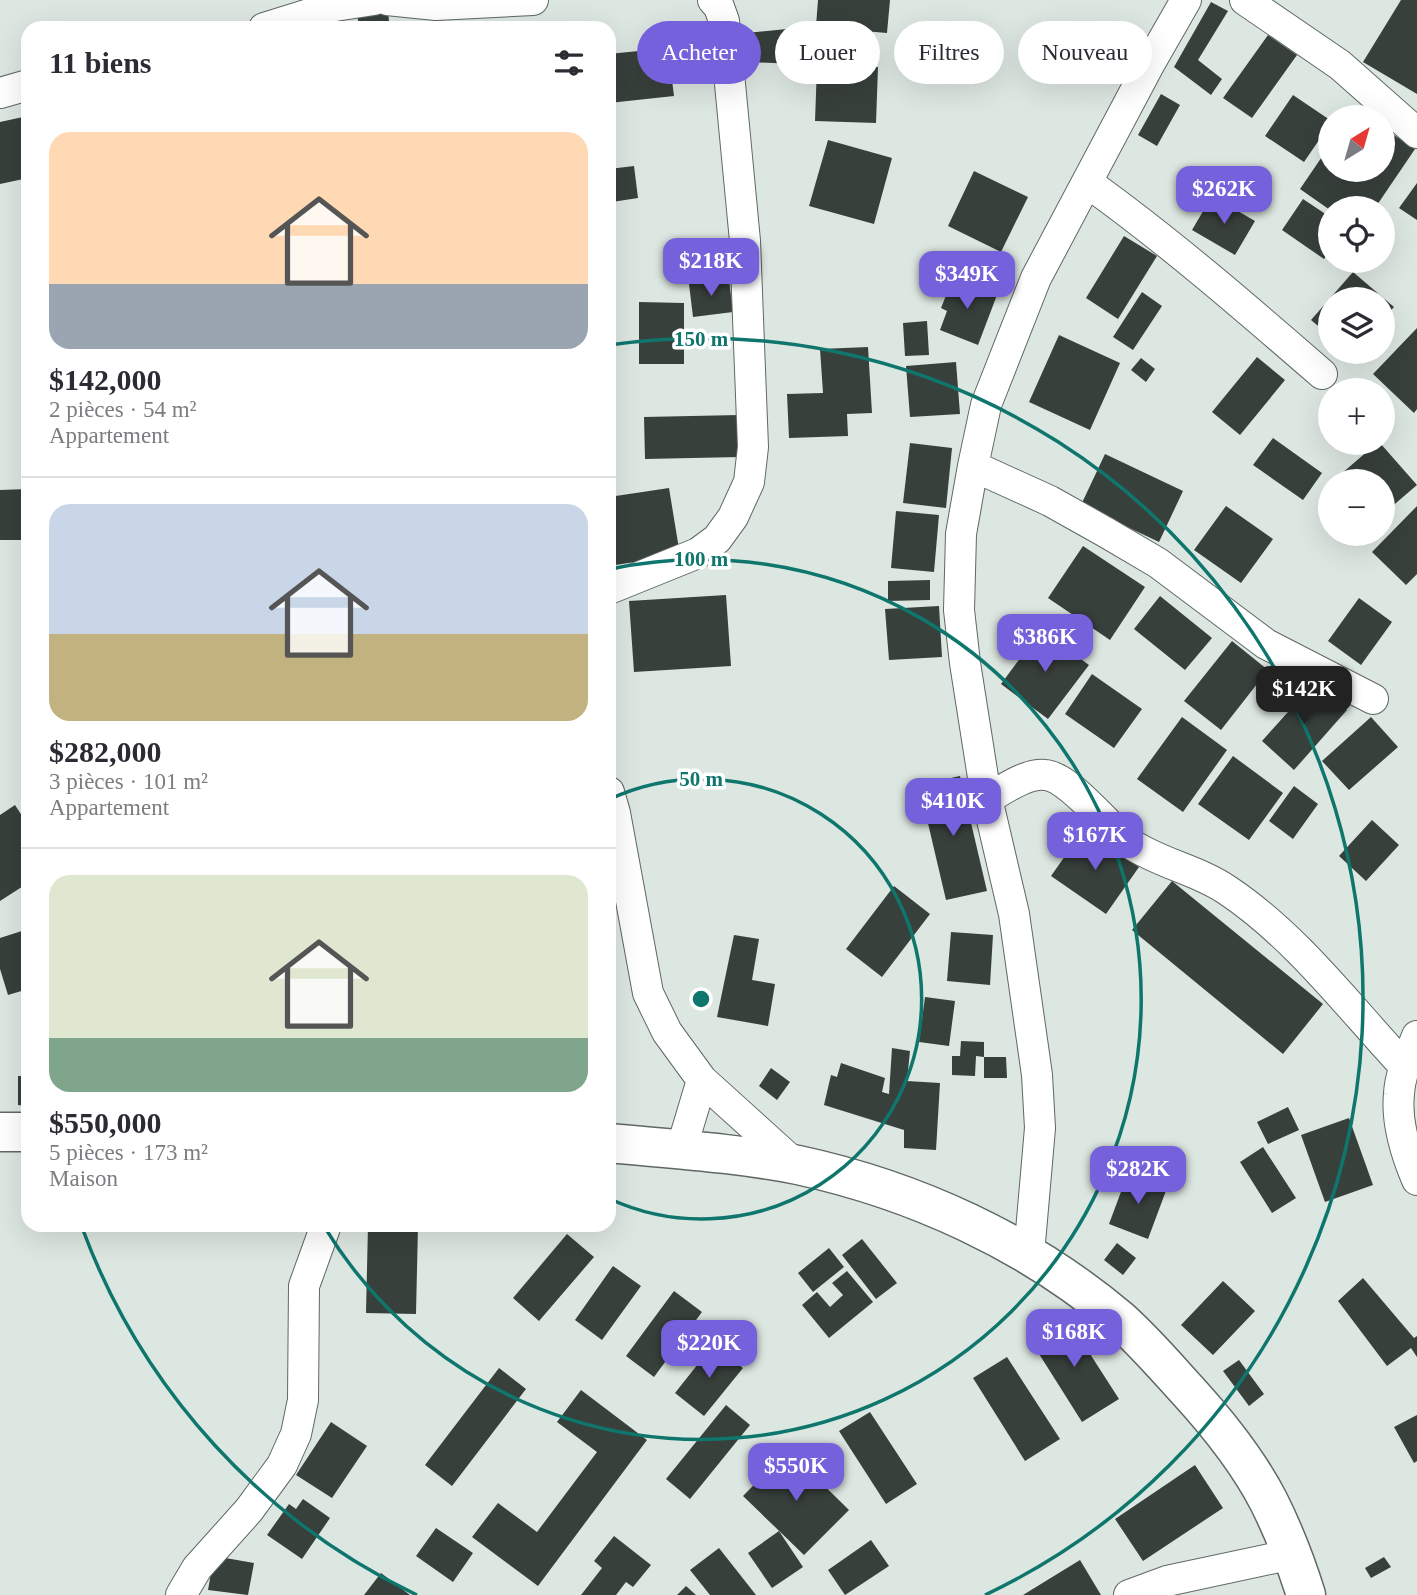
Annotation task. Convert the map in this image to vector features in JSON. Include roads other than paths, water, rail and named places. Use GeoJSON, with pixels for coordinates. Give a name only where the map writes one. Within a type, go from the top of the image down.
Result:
{"type":"FeatureCollection","features":[{"type":"Feature","properties":{"kind":"highway"},"geometry":{"type":"LineString","coordinates":[[0,1132],[21,1132]]}},
{"type":"Feature","properties":{"kind":"highway"},"geometry":{"type":"LineString","coordinates":[[616,1144],[796,1165],[891,1192],[963,1221],[1029,1254],[1120,1320],[1169,1369],[1226,1433],[1268,1500],[1293,1555],[1306,1595]]}},
{"type":"Feature","properties":{"kind":"street"},"geometry":{"type":"LineString","coordinates":[[387,0],[438,11],[533,0]]}},
{"type":"Feature","properties":{"kind":"street"},"geometry":{"type":"LineString","coordinates":[[616,586],[698,553],[716,539],[733,517],[749,482],[753,447],[745,241],[724,21],[713,0]]}},
{"type":"Feature","properties":{"kind":"street"},"geometry":{"type":"LineString","coordinates":[[1029,1254],[1040,1128],[1037,1075],[1014,914],[987,799],[959,610],[961,534],[986,405],[1036,278],[1186,0]]}},
{"type":"Feature","properties":{"kind":"street"},"geometry":{"type":"LineString","coordinates":[[1245,0],[1340,65],[1417,132]]}},
{"type":"Feature","properties":{"kind":"street"},"geometry":{"type":"LineString","coordinates":[[287,21],[358,1]]}},
{"type":"Feature","properties":{"kind":"street"},"geometry":{"type":"LineString","coordinates":[[0,93],[21,87]]}},
{"type":"Feature","properties":{"kind":"street"},"geometry":{"type":"LineString","coordinates":[[1088,183],[1207,274],[1322,374]]}},
{"type":"Feature","properties":{"kind":"street"},"geometry":{"type":"LineString","coordinates":[[973,466],[1050,501],[1107,533],[1158,563],[1266,643],[1373,699]]}},
{"type":"Feature","properties":{"kind":"street"},"geometry":{"type":"LineString","coordinates":[[987,799],[1028,778],[1046,775],[1064,781],[1112,829],[1133,845],[1213,881],[1268,923],[1305,958],[1405,1067]]}},
{"type":"Feature","properties":{"kind":"street"},"geometry":{"type":"LineString","coordinates":[[616,818],[648,993],[667,1032],[702,1080],[796,1165]]}},
{"type":"Feature","properties":{"kind":"street"},"geometry":{"type":"LineString","coordinates":[[1417,1036],[1405,1067],[1399,1094],[1400,1126],[1417,1180]]}},
{"type":"Feature","properties":{"kind":"street"},"geometry":{"type":"LineString","coordinates":[[681,1150],[702,1080]]}},
{"type":"Feature","properties":{"kind":"street"},"geometry":{"type":"LineString","coordinates":[[181,1595],[197,1568],[249,1510],[282,1465],[296,1434],[303,1401],[304,1286],[323,1232]]}},
{"type":"Feature","properties":{"kind":"street"},"geometry":{"type":"LineString","coordinates":[[1129,1595],[1167,1581],[1293,1555]]}}]}
